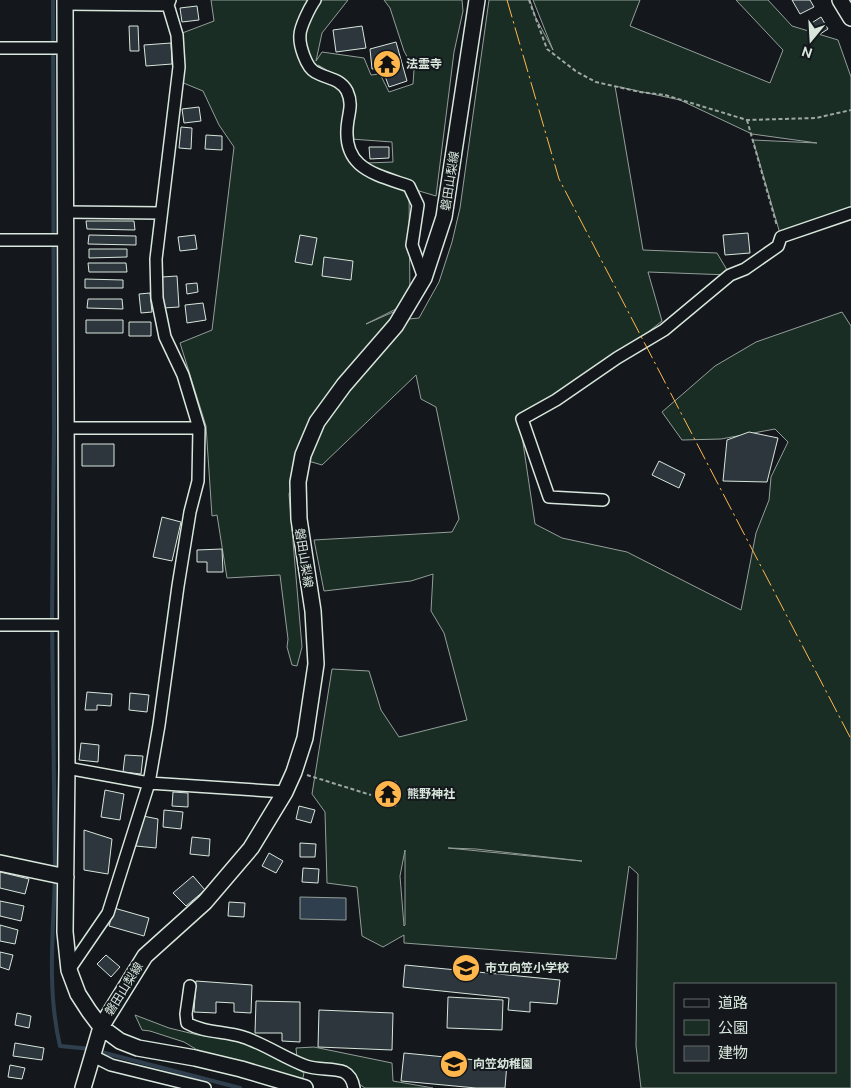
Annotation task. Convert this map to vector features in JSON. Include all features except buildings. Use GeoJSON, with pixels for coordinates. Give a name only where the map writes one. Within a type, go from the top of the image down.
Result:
{"type":"FeatureCollection","features":[{"type":"Feature","properties":{"kind":"street"},"geometry":{"type":"LineString","coordinates":[[315,0],[300,35],[305,62],[314,72],[343,84],[350,97],[351,107],[346,140],[351,154],[361,167],[372,173],[409,186],[418,206],[412,245],[424,278]]}},
{"type":"Feature","properties":{"kind":"street","name":"磐田山梨線"},"geometry":{"type":"LineString","coordinates":[[83,1088],[101,1027],[145,956],[205,902],[251,848],[285,792],[294,772],[305,738],[316,664],[312,612],[298,519],[298,482],[304,455],[317,422],[344,385],[396,325],[424,278],[444,217],[477,0]]}},
{"type":"Feature","properties":{"kind":"street"},"geometry":{"type":"LineString","coordinates":[[840,0],[851,18]]}},
{"type":"Feature","properties":{"kind":"street"},"geometry":{"type":"LineString","coordinates":[[69,970],[108,913],[149,783],[160,725],[178,586],[190,512],[198,481],[199,428],[183,375],[165,337],[157,298],[156,259],[179,67],[177,35],[169,3],[65,2],[67,768],[65,932],[69,970],[78,994],[101,1027],[120,1041],[138,1048],[234,1067],[305,1088]]}},
{"type":"Feature","properties":{"kind":"street"},"geometry":{"type":"LineString","coordinates":[[0,48],[65,48]]}},
{"type":"Feature","properties":{"kind":"street"},"geometry":{"type":"LineString","coordinates":[[65,212],[161,213]]}},
{"type":"Feature","properties":{"kind":"street"},"geometry":{"type":"LineString","coordinates":[[603,500],[549,497],[522,420],[556,400],[617,358],[664,330],[730,275],[746,268],[778,246],[780,237],[851,213]]}},
{"type":"Feature","properties":{"kind":"street"},"geometry":{"type":"LineString","coordinates":[[0,240],[65,240]]}},
{"type":"Feature","properties":{"kind":"street"},"geometry":{"type":"LineString","coordinates":[[66,428],[199,428]]}},
{"type":"Feature","properties":{"kind":"street"},"geometry":{"type":"LineString","coordinates":[[0,626],[66,625]]}},
{"type":"Feature","properties":{"kind":"street"},"geometry":{"type":"LineString","coordinates":[[67,768],[149,783],[285,792]]}},
{"type":"Feature","properties":{"kind":"street"},"geometry":{"type":"LineString","coordinates":[[0,863],[66,877]]}},
{"type":"Feature","properties":{"kind":"street"},"geometry":{"type":"LineString","coordinates":[[190,986],[186,1014],[187,1023],[195,1028],[242,1036],[309,1067],[345,1072],[353,1081],[354,1088]]}},
{"type":"Feature","properties":{"kind":"street"},"geometry":{"type":"LineString","coordinates":[[93,1056],[111,1065],[205,1088]]}},
{"type":"Feature","properties":{"kind":"path"},"geometry":{"type":"LineString","coordinates":[[529,0],[547,49],[577,72],[596,82],[640,92],[665,95],[747,120],[816,118],[851,110]]}},
{"type":"Feature","properties":{"kind":"path"},"geometry":{"type":"LineString","coordinates":[[747,120],[780,237]]}},
{"type":"Feature","properties":{"kind":"path"},"geometry":{"type":"LineString","coordinates":[[294,772],[371,795]]}},
{"type":"Feature","properties":{"kind":"green space"},"geometry":{"type":"Polygon","coordinates":[[[211,0],[348,0],[322,33],[316,61],[322,52],[364,58],[371,75],[380,74],[389,92],[413,84],[414,70],[404,51],[390,8],[384,0],[462,0],[463,11],[454,52],[436,196],[409,188],[410,302],[366,324],[407,306],[399,320],[419,318],[439,282],[452,242],[460,208],[489,0],[530,0],[535,16],[553,50],[533,0],[640,0],[630,26],[770,83],[783,50],[736,0],[768,0],[792,26],[838,40],[851,77],[851,213],[781,237],[753,140],[817,143],[752,134],[680,100],[615,86],[643,250],[717,253],[730,275],[648,272],[662,321],[608,364],[522,420],[522,436],[535,524],[562,538],[627,552],[741,610],[756,533],[769,500],[771,477],[788,442],[775,429],[721,439],[682,440],[662,412],[715,366],[756,342],[842,312],[851,326],[851,1088],[641,1088],[636,1046],[638,874],[629,866],[616,959],[404,943],[404,935],[383,947],[362,936],[357,887],[327,883],[325,812],[312,794],[332,669],[369,671],[381,710],[399,737],[467,720],[444,633],[431,611],[433,574],[411,581],[324,591],[314,540],[452,532],[459,519],[436,407],[421,399],[416,375],[322,465],[305,460],[289,494],[302,647],[297,666],[292,665],[287,647],[288,639],[280,575],[227,578],[217,515],[212,516],[206,426],[180,343],[212,330],[234,147],[219,125],[203,91],[181,82],[177,35],[214,21],[211,0]],[[318,65],[348,95],[342,79],[318,65]],[[351,139],[351,154],[367,163],[393,162],[392,142],[351,139]],[[448,848],[582,861],[476,849],[448,848]],[[405,850],[400,876],[404,926],[405,850]]]}},
{"type":"Feature","properties":{"kind":"green space"},"geometry":{"type":"Polygon","coordinates":[[[135,1015],[169,1028],[198,1035],[228,1039],[262,1049],[304,1073],[302,1082],[221,1064],[184,1042],[142,1030],[135,1015]]]}},
{"type":"Feature","properties":{"kind":"green space"},"geometry":{"type":"Polygon","coordinates":[[[314,1047],[392,1063],[393,1081],[433,1088],[365,1088],[331,1066],[297,1058],[296,1048],[314,1047]]]}},
{"type":"Feature","properties":{"kind":"water"},"geometry":{"type":"Polygon","coordinates":[[[300,897],[346,898],[346,920],[300,919],[300,897]]]}},
{"type":"Feature","properties":{"kind":"waterway"},"geometry":{"type":"LineString","coordinates":[[53,0],[54,432],[52,618],[55,870]]}},
{"type":"Feature","properties":{"kind":"waterway"},"geometry":{"type":"LineString","coordinates":[[55,877],[52,983],[53,1004],[60,1046],[91,1049]]}},
{"type":"Feature","properties":{"kind":"waterway"},"geometry":{"type":"LineString","coordinates":[[97,1051],[240,1088]]}},
{"type":"Feature","properties":{"kind":"power"},"geometry":{"type":"LineString","coordinates":[[507,0],[559,179],[851,739]]}},
{"type":"Feature","properties":{"kind":"place","name":"法霊寺"},"geometry":{"type":"Point","coordinates":[387,64]}},
{"type":"Feature","properties":{"kind":"place","name":"熊野神社"},"geometry":{"type":"Point","coordinates":[388,794]}},
{"type":"Feature","properties":{"kind":"place","name":"市立向笠小学校"},"geometry":{"type":"Point","coordinates":[466,968]}},
{"type":"Feature","properties":{"kind":"place","name":"向笠幼稚園"},"geometry":{"type":"Point","coordinates":[454,1064]}}]}
